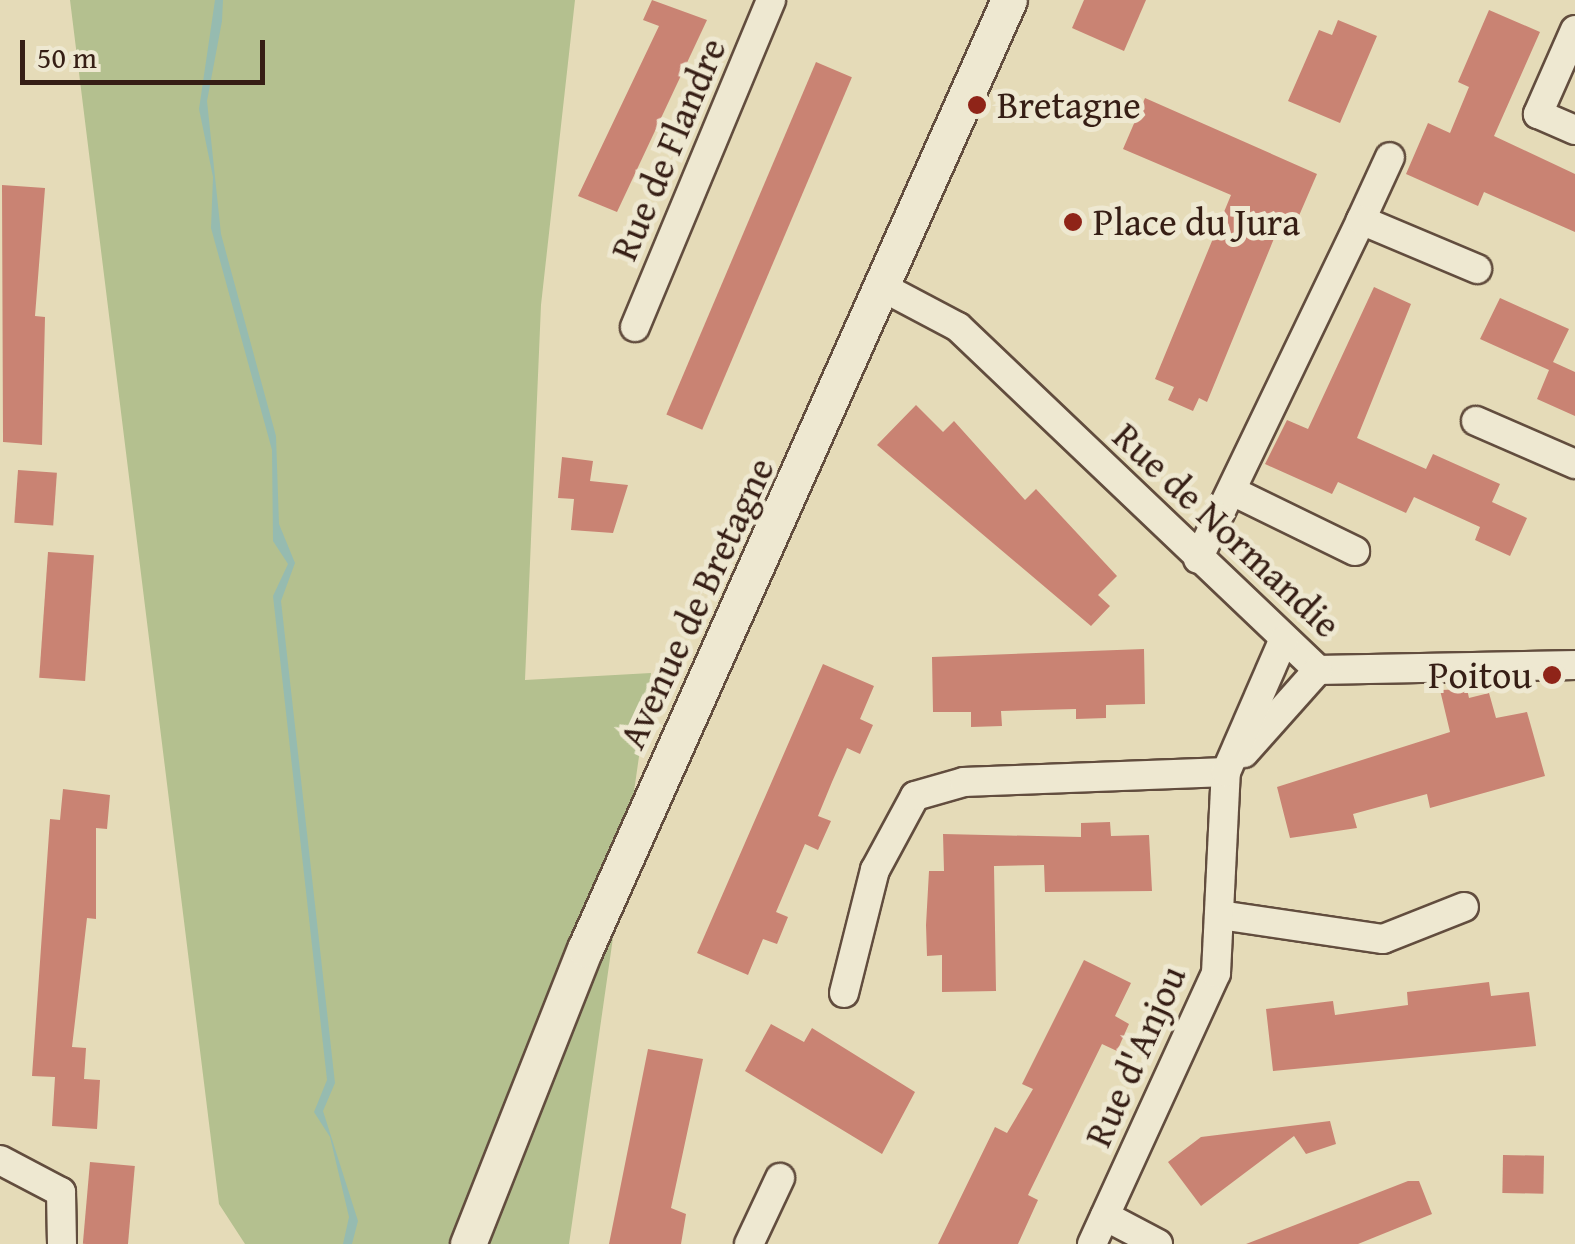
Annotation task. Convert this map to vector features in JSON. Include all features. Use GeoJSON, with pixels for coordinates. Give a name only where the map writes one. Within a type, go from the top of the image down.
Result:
{"type":"FeatureCollection","features":[{"type":"Feature","properties":{"kind":"street","name":"Rue de Flandre"},"geometry":{"type":"LineString","coordinates":[[634,327],[771,0]]}},
{"type":"Feature","properties":{"kind":"street","name":"Avenue de Bretagne"},"geometry":{"type":"LineString","coordinates":[[468,1244],[585,948],[886,288],[1010,0]]}},
{"type":"Feature","properties":{"kind":"street"},"geometry":{"type":"LineString","coordinates":[[1575,30],[1538,114],[1575,130]]}},
{"type":"Feature","properties":{"kind":"street"},"geometry":{"type":"LineString","coordinates":[[1198,559],[1390,157]]}},
{"type":"Feature","properties":{"kind":"street"},"geometry":{"type":"LineString","coordinates":[[1361,220],[1478,269]]}},
{"type":"Feature","properties":{"kind":"street","name":"Rue de Normandie"},"geometry":{"type":"LineString","coordinates":[[886,288],[958,327],[1283,641],[1318,670],[1575,665]]}},
{"type":"Feature","properties":{"kind":"street"},"geometry":{"type":"LineString","coordinates":[[1476,422],[1575,464]]}},
{"type":"Feature","properties":{"kind":"street"},"geometry":{"type":"LineString","coordinates":[[1232,491],[1355,551]]}},
{"type":"Feature","properties":{"kind":"street"},"geometry":{"type":"LineString","coordinates":[[1226,772],[1283,641]]}},
{"type":"Feature","properties":{"kind":"street"},"geometry":{"type":"LineString","coordinates":[[844,993],[875,870],[915,796],[964,782],[1226,772],[1318,670]]}},
{"type":"Feature","properties":{"kind":"street","name":"Rue d'Anjou"},"geometry":{"type":"LineString","coordinates":[[1092,1244],[1216,973],[1226,772]]}},
{"type":"Feature","properties":{"kind":"street"},"geometry":{"type":"LineString","coordinates":[[1220,914],[1383,939],[1464,907]]}},
{"type":"Feature","properties":{"kind":"street"},"geometry":{"type":"LineString","coordinates":[[0,1160],[62,1192],[62,1244]]}},
{"type":"Feature","properties":{"kind":"street"},"geometry":{"type":"LineString","coordinates":[[750,1244],[780,1178]]}},
{"type":"Feature","properties":{"kind":"street"},"geometry":{"type":"LineString","coordinates":[[1105,1216],[1158,1244]]}},
{"type":"Feature","properties":{"kind":"green space"},"geometry":{"type":"Polygon","coordinates":[[[70,0],[575,0],[541,305],[525,680],[651,673],[569,1244],[245,1244],[219,1204],[70,0]]]}},
{"type":"Feature","properties":{"kind":"water"},"geometry":{"type":"Polygon","coordinates":[[[215,0],[223,0],[222,21],[207,101],[221,234],[276,436],[279,524],[295,563],[281,601],[335,1083],[323,1111],[358,1221],[352,1244],[343,1244],[349,1217],[330,1137],[314,1112],[327,1080],[273,596],[288,564],[273,541],[272,450],[211,228],[213,177],[199,109],[215,0]]]}},
{"type":"Feature","properties":{"kind":"building"},"geometry":{"type":"Polygon","coordinates":[[[652,0],[707,20],[617,212],[578,196],[659,26],[643,20],[652,0]]]}},
{"type":"Feature","properties":{"kind":"building"},"geometry":{"type":"Polygon","coordinates":[[[1084,0],[1146,0],[1124,51],[1072,28],[1084,0]]]}},
{"type":"Feature","properties":{"kind":"building"},"geometry":{"type":"Polygon","coordinates":[[[1489,10],[1540,32],[1494,136],[1575,174],[1575,232],[1484,192],[1478,206],[1406,174],[1428,123],[1450,133],[1469,87],[1458,82],[1489,10]]]}},
{"type":"Feature","properties":{"kind":"building"},"geometry":{"type":"Polygon","coordinates":[[[1338,20],[1377,36],[1340,123],[1288,101],[1319,30],[1332,35],[1338,20]]]}},
{"type":"Feature","properties":{"kind":"building"},"geometry":{"type":"Polygon","coordinates":[[[816,62],[852,77],[702,430],[666,415],[816,62]]]}},
{"type":"Feature","properties":{"kind":"building"},"geometry":{"type":"Polygon","coordinates":[[[1145,98],[1317,174],[1295,225],[1282,219],[1207,402],[1199,398],[1193,411],[1168,400],[1174,387],[1155,379],[1231,195],[1123,149],[1145,98]]]}},
{"type":"Feature","properties":{"kind":"building"},"geometry":{"type":"Polygon","coordinates":[[[2,185],[45,188],[35,316],[45,317],[42,445],[3,442],[2,185]]]}},
{"type":"Feature","properties":{"kind":"building"},"geometry":{"type":"Polygon","coordinates":[[[1374,287],[1411,304],[1357,438],[1426,469],[1433,454],[1500,484],[1492,502],[1527,518],[1510,556],[1475,540],[1480,527],[1414,497],[1406,513],[1338,482],[1332,494],[1265,464],[1287,420],[1308,429],[1374,287]]]}},
{"type":"Feature","properties":{"kind":"building"},"geometry":{"type":"Polygon","coordinates":[[[1500,298],[1569,329],[1553,362],[1575,372],[1575,416],[1537,399],[1549,370],[1480,339],[1500,298]]]}},
{"type":"Feature","properties":{"kind":"building"},"geometry":{"type":"Polygon","coordinates":[[[916,405],[943,432],[954,421],[1025,500],[1036,489],[1117,576],[1098,595],[1110,606],[1091,626],[877,445],[916,405]]]}},
{"type":"Feature","properties":{"kind":"building"},"geometry":{"type":"Polygon","coordinates":[[[562,457],[593,461],[590,481],[628,485],[613,533],[571,530],[574,499],[558,498],[562,457]]]}},
{"type":"Feature","properties":{"kind":"building"},"geometry":{"type":"Polygon","coordinates":[[[18,470],[57,473],[53,526],[14,523],[18,470]]]}},
{"type":"Feature","properties":{"kind":"building"},"geometry":{"type":"Polygon","coordinates":[[[48,552],[94,555],[85,681],[39,678],[48,552]]]}},
{"type":"Feature","properties":{"kind":"building"},"geometry":{"type":"Polygon","coordinates":[[[1144,649],[1145,704],[1106,705],[1106,718],[1076,719],[1076,709],[1001,711],[1002,726],[971,727],[971,712],[933,712],[932,657],[1144,649]]]}},
{"type":"Feature","properties":{"kind":"building"},"geometry":{"type":"Polygon","coordinates":[[[823,664],[874,686],[860,719],[873,725],[860,754],[847,748],[818,816],[831,821],[818,850],[805,844],[776,912],[788,917],[777,944],[763,939],[748,975],[697,953],[823,664]]]}},
{"type":"Feature","properties":{"kind":"building"},"geometry":{"type":"Polygon","coordinates":[[[1467,689],[1469,698],[1489,693],[1496,718],[1527,712],[1545,776],[1430,808],[1427,794],[1353,814],[1357,828],[1290,838],[1277,787],[1450,732],[1440,690],[1467,689]]]}},
{"type":"Feature","properties":{"kind":"building"},"geometry":{"type":"Polygon","coordinates":[[[63,789],[110,795],[107,829],[96,828],[96,919],[87,918],[72,1047],[86,1048],[84,1079],[100,1080],[97,1129],[52,1126],[55,1077],[32,1076],[50,819],[60,820],[63,789]]]}},
{"type":"Feature","properties":{"kind":"building"},"geometry":{"type":"Polygon","coordinates":[[[1110,822],[1111,836],[1149,835],[1152,891],[1045,892],[1044,865],[994,866],[996,991],[942,992],[942,955],[927,956],[926,925],[929,871],[944,871],[943,834],[1081,837],[1081,823],[1110,822]]]}},
{"type":"Feature","properties":{"kind":"building"},"geometry":{"type":"Polygon","coordinates":[[[1084,960],[1131,983],[1115,1016],[1129,1024],[1117,1051],[1102,1044],[1028,1195],[1038,1200],[1018,1244],[938,1244],[995,1127],[1007,1133],[1033,1089],[1022,1084],[1084,960]]]}},
{"type":"Feature","properties":{"kind":"building"},"geometry":{"type":"Polygon","coordinates":[[[1489,982],[1491,996],[1529,992],[1536,1046],[1273,1071],[1266,1009],[1333,1001],[1335,1015],[1408,1005],[1407,992],[1489,982]]]}},
{"type":"Feature","properties":{"kind":"building"},"geometry":{"type":"Polygon","coordinates":[[[771,1024],[804,1042],[812,1028],[915,1092],[882,1154],[745,1071],[771,1024]]]}},
{"type":"Feature","properties":{"kind":"building"},"geometry":{"type":"Polygon","coordinates":[[[648,1049],[703,1059],[671,1208],[686,1214],[681,1244],[609,1244],[648,1049]]]}},
{"type":"Feature","properties":{"kind":"building"},"geometry":{"type":"Polygon","coordinates":[[[1330,1121],[1336,1144],[1306,1154],[1294,1136],[1201,1206],[1168,1162],[1201,1137],[1330,1121]]]}},
{"type":"Feature","properties":{"kind":"building"},"geometry":{"type":"Polygon","coordinates":[[[1503,1155],[1544,1156],[1543,1194],[1502,1193],[1503,1155]]]}},
{"type":"Feature","properties":{"kind":"building"},"geometry":{"type":"Polygon","coordinates":[[[90,1162],[135,1166],[128,1244],[83,1244],[90,1162]]]}},
{"type":"Feature","properties":{"kind":"building"},"geometry":{"type":"Polygon","coordinates":[[[1408,1181],[1419,1181],[1432,1214],[1358,1244],[1246,1244],[1408,1181]]]}},
{"type":"Feature","properties":{"kind":"place","name":"Bretagne"},"geometry":{"type":"Point","coordinates":[977,105]}},
{"type":"Feature","properties":{"kind":"place","name":"Place du Jura"},"geometry":{"type":"Point","coordinates":[1073,222]}},
{"type":"Feature","properties":{"kind":"place","name":"Poitou"},"geometry":{"type":"Point","coordinates":[1552,675]}}]}
